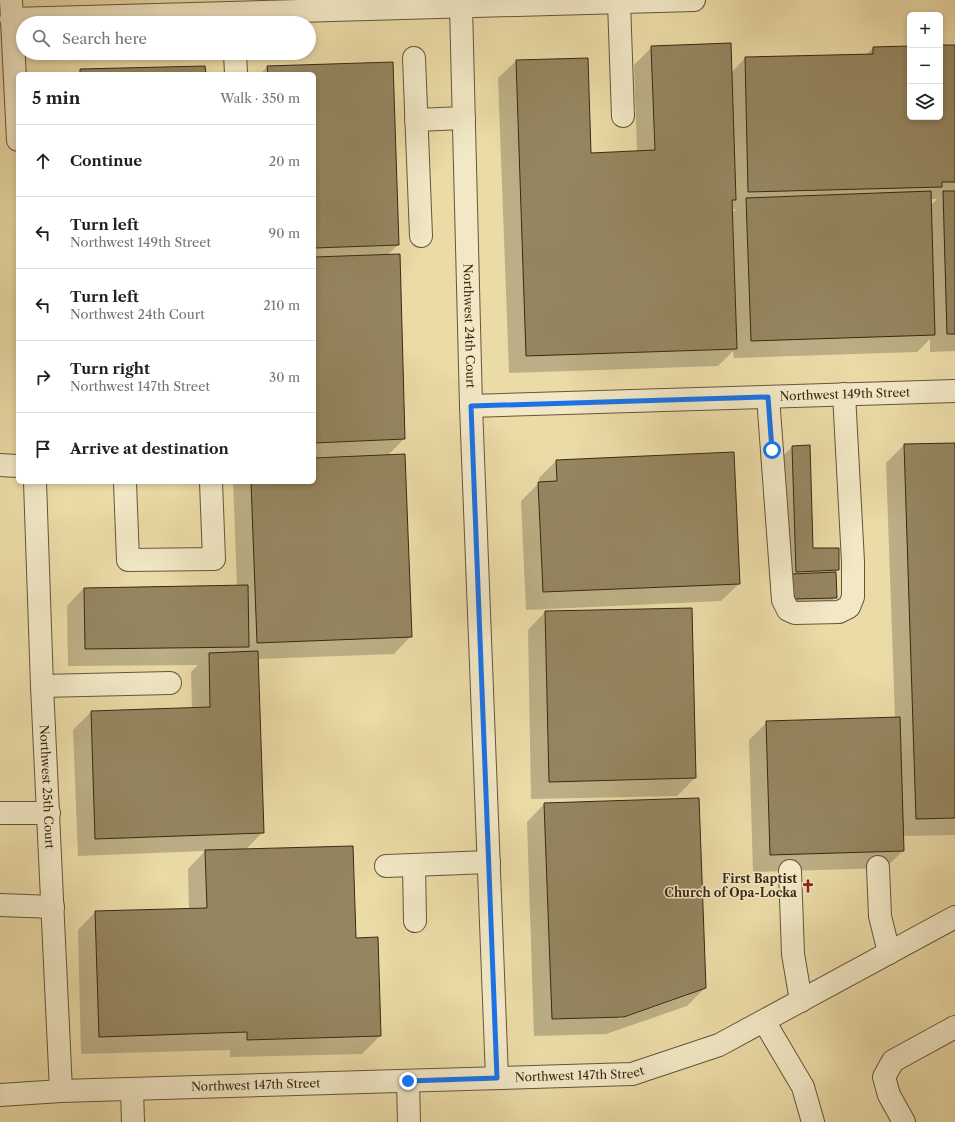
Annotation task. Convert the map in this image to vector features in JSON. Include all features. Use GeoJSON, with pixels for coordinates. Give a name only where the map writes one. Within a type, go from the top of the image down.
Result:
{"type":"FeatureCollection","features":[{"type":"Feature","properties":{"kind":"street"},"geometry":{"type":"LineString","coordinates":[[272,16],[461,6],[694,0]]}},
{"type":"Feature","properties":{"kind":"street"},"geometry":{"type":"LineString","coordinates":[[619,2],[623,116]]}},
{"type":"Feature","properties":{"kind":"street","name":"Northwest 24th Court"},"geometry":{"type":"LineString","coordinates":[[461,6],[471,406],[497,1078]]}},
{"type":"Feature","properties":{"kind":"street"},"geometry":{"type":"LineString","coordinates":[[16,97],[11,9],[184,16]]}},
{"type":"Feature","properties":{"kind":"street"},"geometry":{"type":"LineString","coordinates":[[414,58],[420,236]]}},
{"type":"Feature","properties":{"kind":"street"},"geometry":{"type":"LineString","coordinates":[[235,60],[236,72]]}},
{"type":"Feature","properties":{"kind":"street"},"geometry":{"type":"LineString","coordinates":[[416,120],[464,118]]}},
{"type":"Feature","properties":{"kind":"street"},"geometry":{"type":"LineString","coordinates":[[0,133],[16,132]]}},
{"type":"Feature","properties":{"kind":"street","name":"Northwest 149th Street"},"geometry":{"type":"LineString","coordinates":[[471,406],[955,391]]}},
{"type":"Feature","properties":{"kind":"street"},"geometry":{"type":"LineString","coordinates":[[768,397],[783,600],[788,610],[795,613],[839,612],[849,607],[853,598],[853,562],[844,394]]}},
{"type":"Feature","properties":{"kind":"street"},"geometry":{"type":"LineString","coordinates":[[0,465],[16,466]]}},
{"type":"Feature","properties":{"kind":"street","name":"Northwest 25th Court"},"geometry":{"type":"LineString","coordinates":[[35,484],[42,686],[61,1091]]}},
{"type":"Feature","properties":{"kind":"street"},"geometry":{"type":"LineString","coordinates":[[125,484],[128,560],[214,559],[211,484]]}},
{"type":"Feature","properties":{"kind":"street"},"geometry":{"type":"LineString","coordinates":[[42,686],[170,683]]}},
{"type":"Feature","properties":{"kind":"street"},"geometry":{"type":"LineString","coordinates":[[0,813],[49,813]]}},
{"type":"Feature","properties":{"kind":"street"},"geometry":{"type":"LineString","coordinates":[[386,866],[489,862]]}},
{"type":"Feature","properties":{"kind":"street"},"geometry":{"type":"LineString","coordinates":[[414,865],[415,921]]}},
{"type":"Feature","properties":{"kind":"street"},"geometry":{"type":"LineString","coordinates":[[878,867],[880,916],[889,953]]}},
{"type":"Feature","properties":{"kind":"street"},"geometry":{"type":"LineString","coordinates":[[790,871],[793,954],[801,1001]]}},
{"type":"Feature","properties":{"kind":"street"},"geometry":{"type":"LineString","coordinates":[[0,905],[53,907]]}},
{"type":"Feature","properties":{"kind":"street","name":"Northwest 147th Street"},"geometry":{"type":"LineString","coordinates":[[0,1095],[61,1091],[632,1074],[719,1045],[955,917]]}},
{"type":"Feature","properties":{"kind":"street"},"geometry":{"type":"LineString","coordinates":[[764,1021],[803,1087],[813,1122]]}},
{"type":"Feature","properties":{"kind":"street"},"geometry":{"type":"LineString","coordinates":[[904,1122],[889,1095],[884,1077],[893,1061],[955,1027]]}},
{"type":"Feature","properties":{"kind":"street"},"geometry":{"type":"LineString","coordinates":[[408,1081],[409,1122]]}},
{"type":"Feature","properties":{"kind":"street"},"geometry":{"type":"LineString","coordinates":[[132,1089],[133,1122]]}},
{"type":"Feature","properties":{"kind":"building"},"geometry":{"type":"Polygon","coordinates":[[[731,43],[736,200],[732,200],[737,349],[526,356],[516,60],[588,58],[591,153],[655,150],[651,46],[731,43]]]}},
{"type":"Feature","properties":{"kind":"building"},"geometry":{"type":"Polygon","coordinates":[[[943,45],[955,45],[955,182],[942,182],[942,187],[748,192],[745,57],[873,54],[873,47],[907,46],[907,120],[943,120],[943,45]]]}},
{"type":"Feature","properties":{"kind":"building"},"geometry":{"type":"Polygon","coordinates":[[[393,62],[399,245],[316,248],[316,72],[268,72],[267,66],[393,62]]]}},
{"type":"Feature","properties":{"kind":"building"},"geometry":{"type":"Polygon","coordinates":[[[205,66],[206,72],[80,72],[80,69],[205,66]]]}},
{"type":"Feature","properties":{"kind":"building"},"geometry":{"type":"Polygon","coordinates":[[[931,191],[935,335],[751,341],[746,198],[931,191]]]}},
{"type":"Feature","properties":{"kind":"building"},"geometry":{"type":"Polygon","coordinates":[[[943,191],[955,191],[955,334],[947,334],[943,191]]]}},
{"type":"Feature","properties":{"kind":"building"},"geometry":{"type":"Polygon","coordinates":[[[400,254],[405,439],[316,443],[316,257],[400,254]]]}},
{"type":"Feature","properties":{"kind":"building"},"geometry":{"type":"Polygon","coordinates":[[[955,443],[955,818],[916,819],[904,444],[955,443]]]}},
{"type":"Feature","properties":{"kind":"building"},"geometry":{"type":"Polygon","coordinates":[[[810,445],[813,548],[839,548],[839,570],[796,572],[792,446],[810,445]]]}},
{"type":"Feature","properties":{"kind":"building"},"geometry":{"type":"Polygon","coordinates":[[[734,452],[740,584],[543,592],[538,482],[557,481],[556,460],[734,452]]]}},
{"type":"Feature","properties":{"kind":"building"},"geometry":{"type":"Polygon","coordinates":[[[405,454],[412,637],[257,643],[251,484],[316,484],[316,458],[405,454]]]}},
{"type":"Feature","properties":{"kind":"building"},"geometry":{"type":"Polygon","coordinates":[[[836,572],[837,598],[793,599],[792,574],[836,572]]]}},
{"type":"Feature","properties":{"kind":"building"},"geometry":{"type":"Polygon","coordinates":[[[248,585],[249,647],[85,649],[84,588],[248,585]]]}},
{"type":"Feature","properties":{"kind":"building"},"geometry":{"type":"Polygon","coordinates":[[[692,608],[696,778],[549,782],[545,611],[692,608]]]}},
{"type":"Feature","properties":{"kind":"building"},"geometry":{"type":"Polygon","coordinates":[[[258,651],[264,833],[95,839],[91,711],[210,707],[209,653],[258,651]]]}},
{"type":"Feature","properties":{"kind":"building"},"geometry":{"type":"Polygon","coordinates":[[[900,717],[904,851],[770,855],[766,721],[900,717]]]}},
{"type":"Feature","properties":{"kind":"building"},"geometry":{"type":"Polygon","coordinates":[[[699,798],[706,988],[624,1017],[552,1019],[544,803],[699,798]]]}},
{"type":"Feature","properties":{"kind":"building"},"geometry":{"type":"Polygon","coordinates":[[[353,846],[356,938],[378,937],[381,1036],[247,1040],[247,1032],[99,1037],[95,911],[207,908],[205,850],[353,846]]]}},
{"type":"Feature","properties":{"kind":"place","name":"First Baptist Church of Opa-Locka"},"geometry":{"type":"Point","coordinates":[808,886]}},
{"type":"Feature","properties":{"kind":"route"},"geometry":{"type":"LineString","coordinates":[[408,1081],[497,1078],[471,406],[768,397],[772,450]]}}]}
